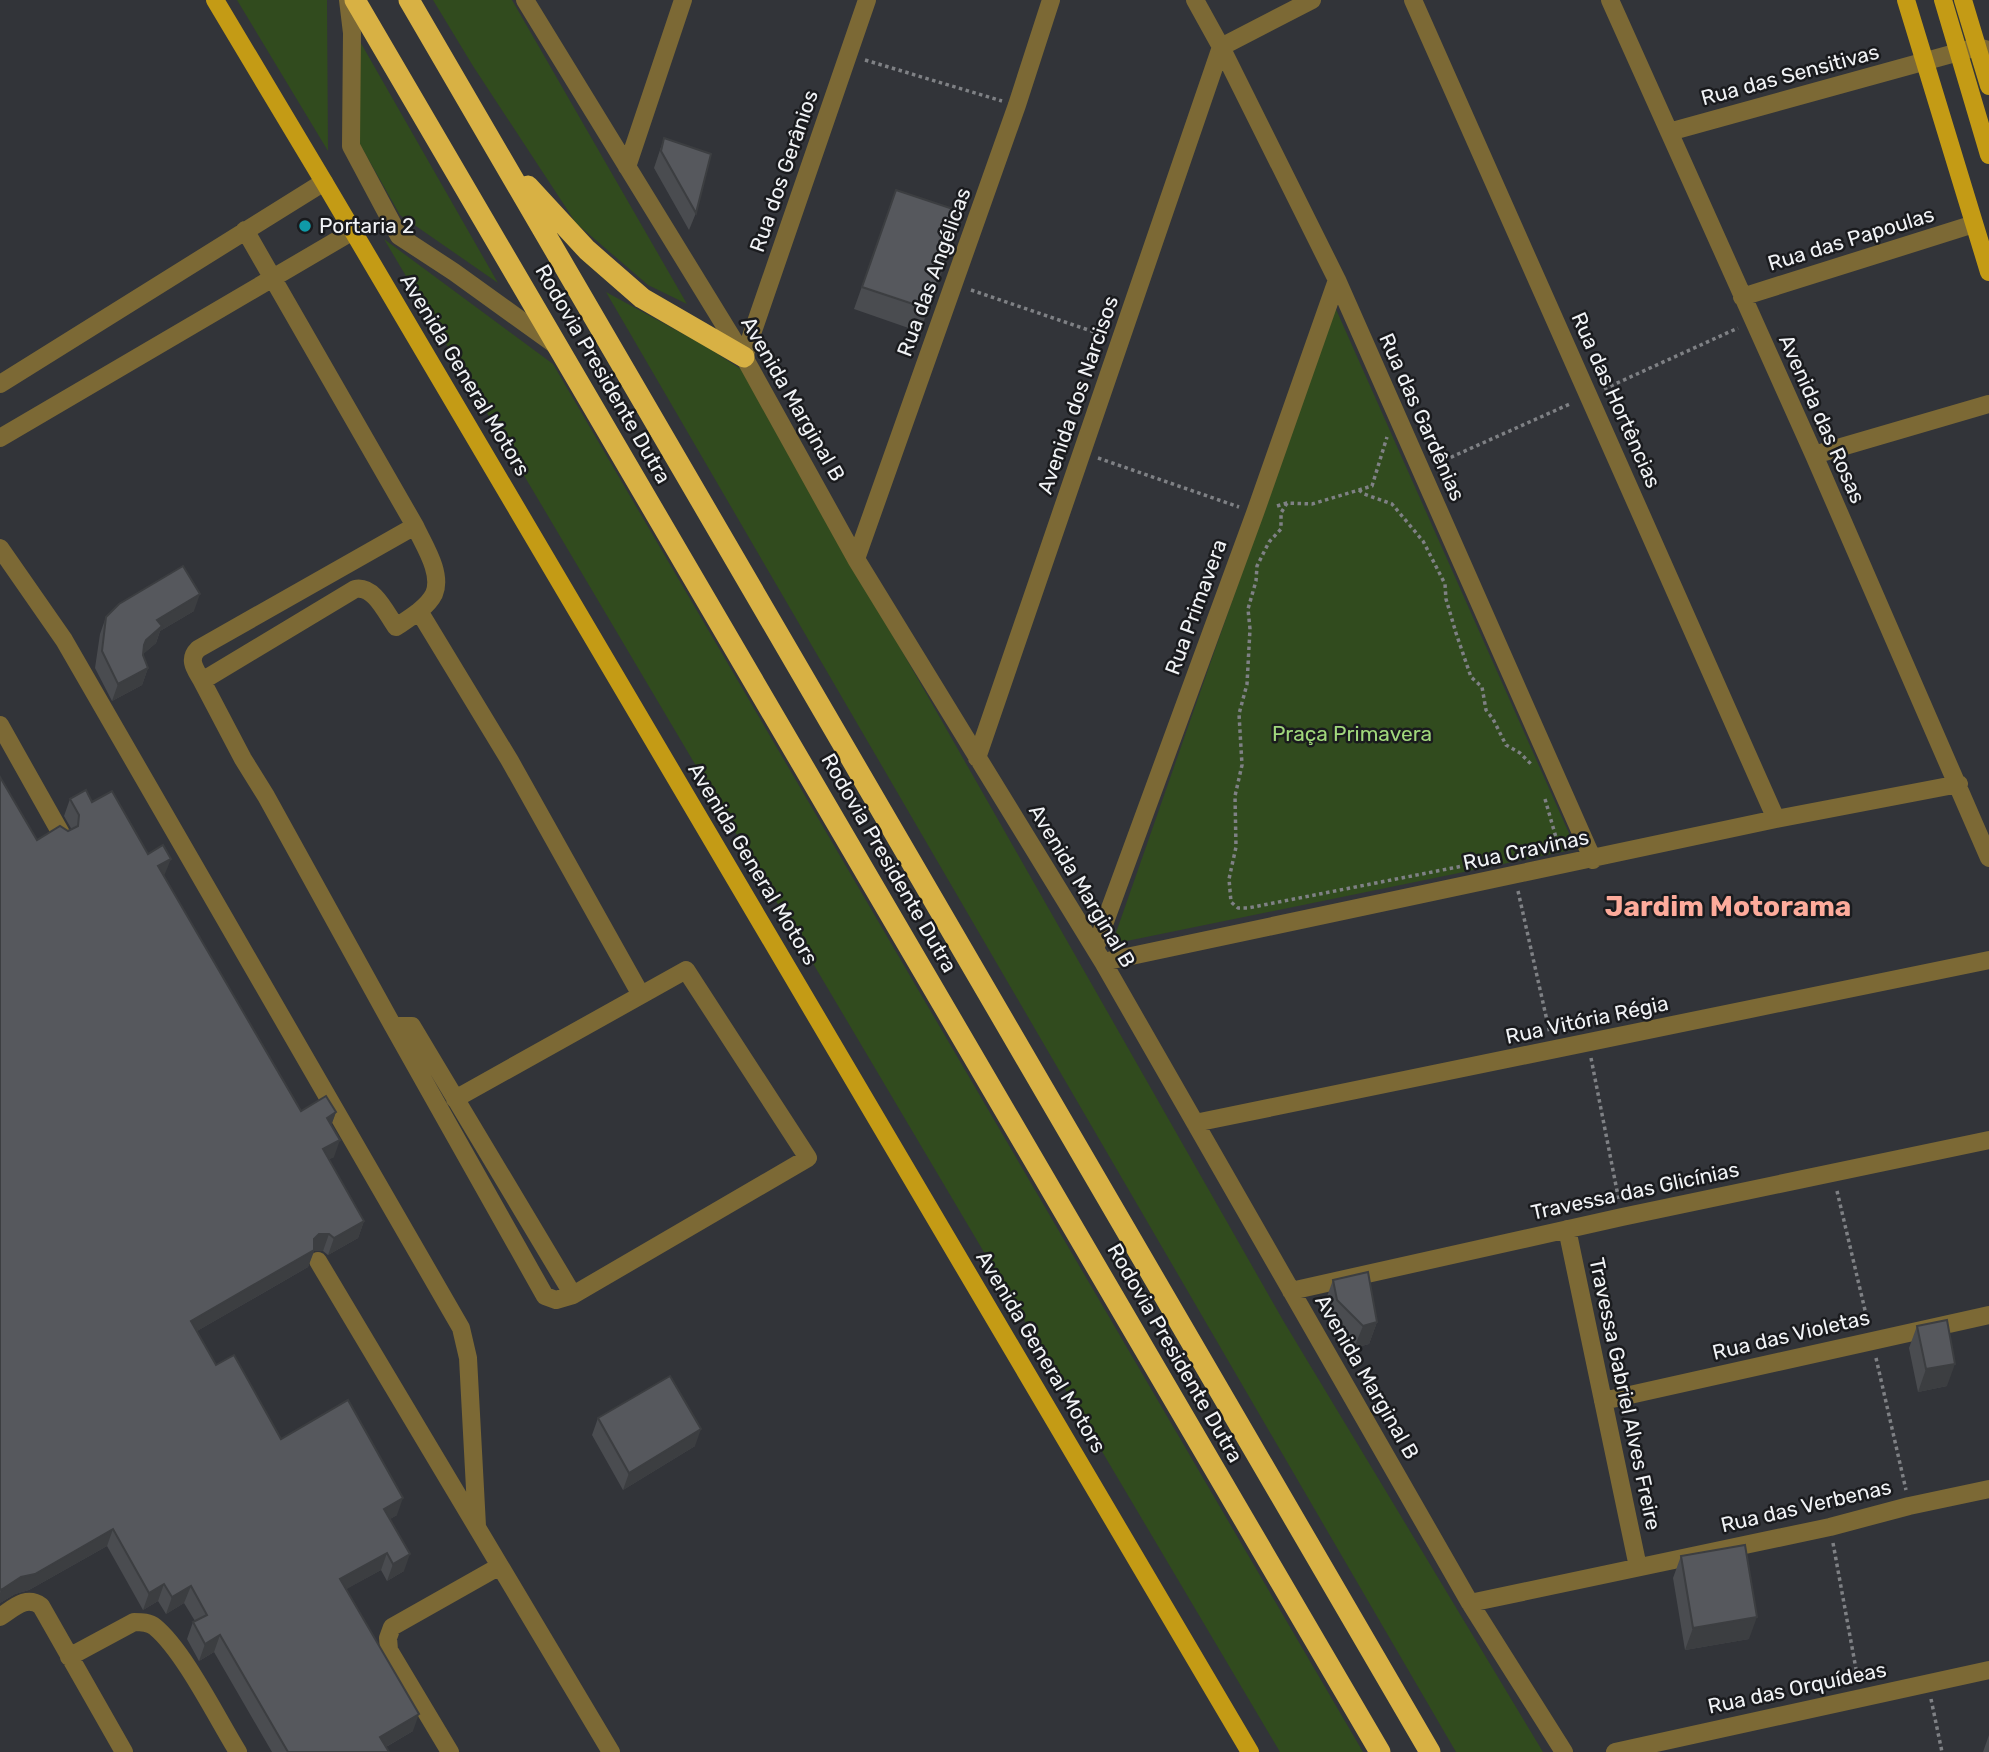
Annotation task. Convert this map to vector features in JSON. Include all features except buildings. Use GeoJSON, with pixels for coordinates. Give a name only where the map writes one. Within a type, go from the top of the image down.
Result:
{"type":"FeatureCollection","features":[{"type":"Feature","properties":{"kind":"highway","name":"Rodovia Presidente Dutra"},"geometry":{"type":"LineString","coordinates":[[355,0],[1380,1752]]}},
{"type":"Feature","properties":{"kind":"highway","name":"Rodovia Presidente Dutra"},"geometry":{"type":"LineString","coordinates":[[409,0],[1430,1752]]}},
{"type":"Feature","properties":{"kind":"highway"},"geometry":{"type":"LineString","coordinates":[[501,157],[587,250],[642,298],[744,357]]}},
{"type":"Feature","properties":{"kind":"main road","name":"Avenida General Motors"},"geometry":{"type":"LineString","coordinates":[[215,0],[1251,1752]]}},
{"type":"Feature","properties":{"kind":"main road"},"geometry":{"type":"LineString","coordinates":[[1906,0],[1923,63],[1989,272]]}},
{"type":"Feature","properties":{"kind":"main road"},"geometry":{"type":"LineString","coordinates":[[1943,0],[1989,155]]}},
{"type":"Feature","properties":{"kind":"main road"},"geometry":{"type":"LineString","coordinates":[[1963,0],[1983,49],[1989,86]]}},
{"type":"Feature","properties":{"kind":"street"},"geometry":{"type":"LineString","coordinates":[[348,0],[352,33],[351,146],[399,236],[559,347]]}},
{"type":"Feature","properties":{"kind":"street","name":"Avenida Marginal B"},"geometry":{"type":"LineString","coordinates":[[525,0],[744,357],[856,559],[1099,955],[1470,1603],[1564,1752]]}},
{"type":"Feature","properties":{"kind":"street"},"geometry":{"type":"LineString","coordinates":[[627,167],[683,0]]}},
{"type":"Feature","properties":{"kind":"street","name":"Rua dos Gerânios"},"geometry":{"type":"LineString","coordinates":[[744,357],[867,0]]}},
{"type":"Feature","properties":{"kind":"street","name":"Rua das Angélicas"},"geometry":{"type":"LineString","coordinates":[[856,559],[1017,105],[1051,0]]}},
{"type":"Feature","properties":{"kind":"street","name":"Rua das Gardênias"},"geometry":{"type":"LineString","coordinates":[[1195,0],[1337,280],[1593,860]]}},
{"type":"Feature","properties":{"kind":"street"},"geometry":{"type":"LineString","coordinates":[[1221,47],[1312,0]]}},
{"type":"Feature","properties":{"kind":"street","name":"Rua das Hortências"},"geometry":{"type":"LineString","coordinates":[[1413,0],[1776,819]]}},
{"type":"Feature","properties":{"kind":"street","name":"Avenida das Rosas"},"geometry":{"type":"LineString","coordinates":[[1611,0],[1959,784],[1989,858]]}},
{"type":"Feature","properties":{"kind":"street","name":"Avenida dos Narcisos"},"geometry":{"type":"LineString","coordinates":[[977,758],[1221,47]]}},
{"type":"Feature","properties":{"kind":"street","name":"Rua das Sensitivas"},"geometry":{"type":"LineString","coordinates":[[1669,132],[1958,53],[1983,49]]}},
{"type":"Feature","properties":{"kind":"street"},"geometry":{"type":"LineString","coordinates":[[0,384],[324,182]]}},
{"type":"Feature","properties":{"kind":"street","name":"Rua das Papoulas"},"geometry":{"type":"LineString","coordinates":[[1742,297],[1974,224]]}},
{"type":"Feature","properties":{"kind":"street"},"geometry":{"type":"LineString","coordinates":[[202,681],[355,589],[370,591],[396,627],[419,611],[434,594],[435,571],[415,526],[245,230]]}},
{"type":"Feature","properties":{"kind":"street"},"geometry":{"type":"LineString","coordinates":[[0,438],[353,231]]}},
{"type":"Feature","properties":{"kind":"street","name":"Rua Primavera"},"geometry":{"type":"LineString","coordinates":[[1099,955],[1337,280]]}},
{"type":"Feature","properties":{"kind":"street"},"geometry":{"type":"LineString","coordinates":[[1814,455],[1989,404]]}},
{"type":"Feature","properties":{"kind":"street"},"geometry":{"type":"LineString","coordinates":[[415,526],[198,649],[192,660],[393,1027],[545,1296],[556,1300],[573,1295],[808,1158],[686,970],[455,1099]]}},
{"type":"Feature","properties":{"kind":"street"},"geometry":{"type":"LineString","coordinates":[[0,548],[64,639],[461,1328],[468,1358],[477,1526]]}},
{"type":"Feature","properties":{"kind":"street"},"geometry":{"type":"LineString","coordinates":[[419,611],[510,761],[641,995]]}},
{"type":"Feature","properties":{"kind":"street"},"geometry":{"type":"LineString","coordinates":[[0,725],[63,837]]}},
{"type":"Feature","properties":{"kind":"street","name":"Rua Cravinas"},"geometry":{"type":"LineString","coordinates":[[1099,955],[1515,876],[1776,819],[1959,784]]}},
{"type":"Feature","properties":{"kind":"street","name":"Rua Vitória Régia"},"geometry":{"type":"LineString","coordinates":[[1195,1123],[1989,960]]}},
{"type":"Feature","properties":{"kind":"street"},"geometry":{"type":"LineString","coordinates":[[393,1027],[412,1026],[573,1295]]}},
{"type":"Feature","properties":{"kind":"street","name":"Travessa das Glicínias"},"geometry":{"type":"LineString","coordinates":[[1291,1291],[1622,1217],[1989,1140]]}},
{"type":"Feature","properties":{"kind":"street","name":"Travessa Gabriel Alves Freire"},"geometry":{"type":"LineString","coordinates":[[1567,1229],[1637,1567]]}},
{"type":"Feature","properties":{"kind":"street"},"geometry":{"type":"LineString","coordinates":[[318,1261],[477,1526],[603,1749]]}},
{"type":"Feature","properties":{"kind":"street","name":"Rua das Violetas"},"geometry":{"type":"LineString","coordinates":[[1603,1401],[1989,1315]]}},
{"type":"Feature","properties":{"kind":"street","name":"Rua das Verbenas"},"geometry":{"type":"LineString","coordinates":[[1470,1603],[1830,1527],[1989,1489]]}},
{"type":"Feature","properties":{"kind":"street"},"geometry":{"type":"LineString","coordinates":[[450,1752],[389,1650],[388,1637],[393,1627],[500,1566]]}},
{"type":"Feature","properties":{"kind":"street"},"geometry":{"type":"LineString","coordinates":[[0,1617],[25,1601],[34,1600],[41,1606],[124,1752]]}},
{"type":"Feature","properties":{"kind":"street"},"geometry":{"type":"LineString","coordinates":[[69,1657],[134,1622],[146,1622],[154,1626],[179,1654],[238,1752]]}},
{"type":"Feature","properties":{"kind":"street","name":"Rua das Orquídeas"},"geometry":{"type":"LineString","coordinates":[[1615,1752],[1989,1670]]}},
{"type":"Feature","properties":{"kind":"path"},"geometry":{"type":"LineString","coordinates":[[848,55],[1017,105]]}},
{"type":"Feature","properties":{"kind":"path"},"geometry":{"type":"LineString","coordinates":[[954,284],[1121,341]]}},
{"type":"Feature","properties":{"kind":"path"},"geometry":{"type":"LineString","coordinates":[[1082,453],[1255,513],[1287,503],[1312,504],[1372,486],[1394,412]]}},
{"type":"Feature","properties":{"kind":"path"},"geometry":{"type":"LineString","coordinates":[[1359,490],[1392,504],[1423,541],[1445,584],[1446,599],[1456,633],[1471,677],[1482,687],[1486,710],[1506,745],[1521,753],[1535,766]]}},
{"type":"Feature","properties":{"kind":"path"},"geometry":{"type":"LineString","coordinates":[[1287,503],[1281,513],[1281,529],[1269,542],[1257,566],[1256,581],[1248,608],[1250,629],[1247,684],[1239,714],[1242,765],[1236,796],[1236,847],[1229,879],[1231,902],[1238,908],[1248,908],[1466,864],[1479,864]]}},
{"type":"Feature","properties":{"kind":"path"},"geometry":{"type":"LineString","coordinates":[[1544,798],[1557,841],[1555,846],[1545,848]]}},
{"type":"Feature","properties":{"kind":"path"},"geometry":{"type":"LineString","coordinates":[[1515,876],[1553,1050]]}},
{"type":"Feature","properties":{"kind":"path"},"geometry":{"type":"LineString","coordinates":[[1588,1043],[1622,1217]]}},
{"type":"Feature","properties":{"kind":"path"},"geometry":{"type":"LineString","coordinates":[[1830,1527],[1861,1696]]}},
{"type":"Feature","properties":{"kind":"path"},"geometry":{"type":"LineString","coordinates":[[1928,1683],[1942,1752]]}},
{"type":"Feature","properties":{"kind":"green space"},"geometry":{"type":"Polygon","coordinates":[[[237,0],[327,0],[328,151],[237,0]]]}},
{"type":"Feature","properties":{"kind":"green space"},"geometry":{"type":"Polygon","coordinates":[[[433,0],[512,0],[687,304],[648,285],[576,223],[433,0]]]}},
{"type":"Feature","properties":{"kind":"green space"},"geometry":{"type":"Polygon","coordinates":[[[358,38],[498,283],[400,215],[358,141],[358,38]]]}},
{"type":"Feature","properties":{"kind":"green space"},"geometry":{"type":"Polygon","coordinates":[[[384,239],[553,364],[1363,1752],[1280,1752],[384,239]]]}},
{"type":"Feature","properties":{"kind":"green space"},"geometry":{"type":"Polygon","coordinates":[[[606,292],[707,347],[742,370],[1284,1322],[1543,1752],[1456,1752],[606,292]]]}},
{"type":"Feature","properties":{"kind":"green space","name":"Praça Primavera"},"geometry":{"type":"Polygon","coordinates":[[[1335,307],[1576,849],[1112,944],[1335,307]]]}},
{"type":"Feature","properties":{"kind":"place","name":"Portaria 2"},"geometry":{"type":"Point","coordinates":[305,226]}},
{"type":"Feature","properties":{"kind":"district","name":"Jardim Motorama"},"geometry":{"type":"Point","coordinates":[1728,906]}}]}
